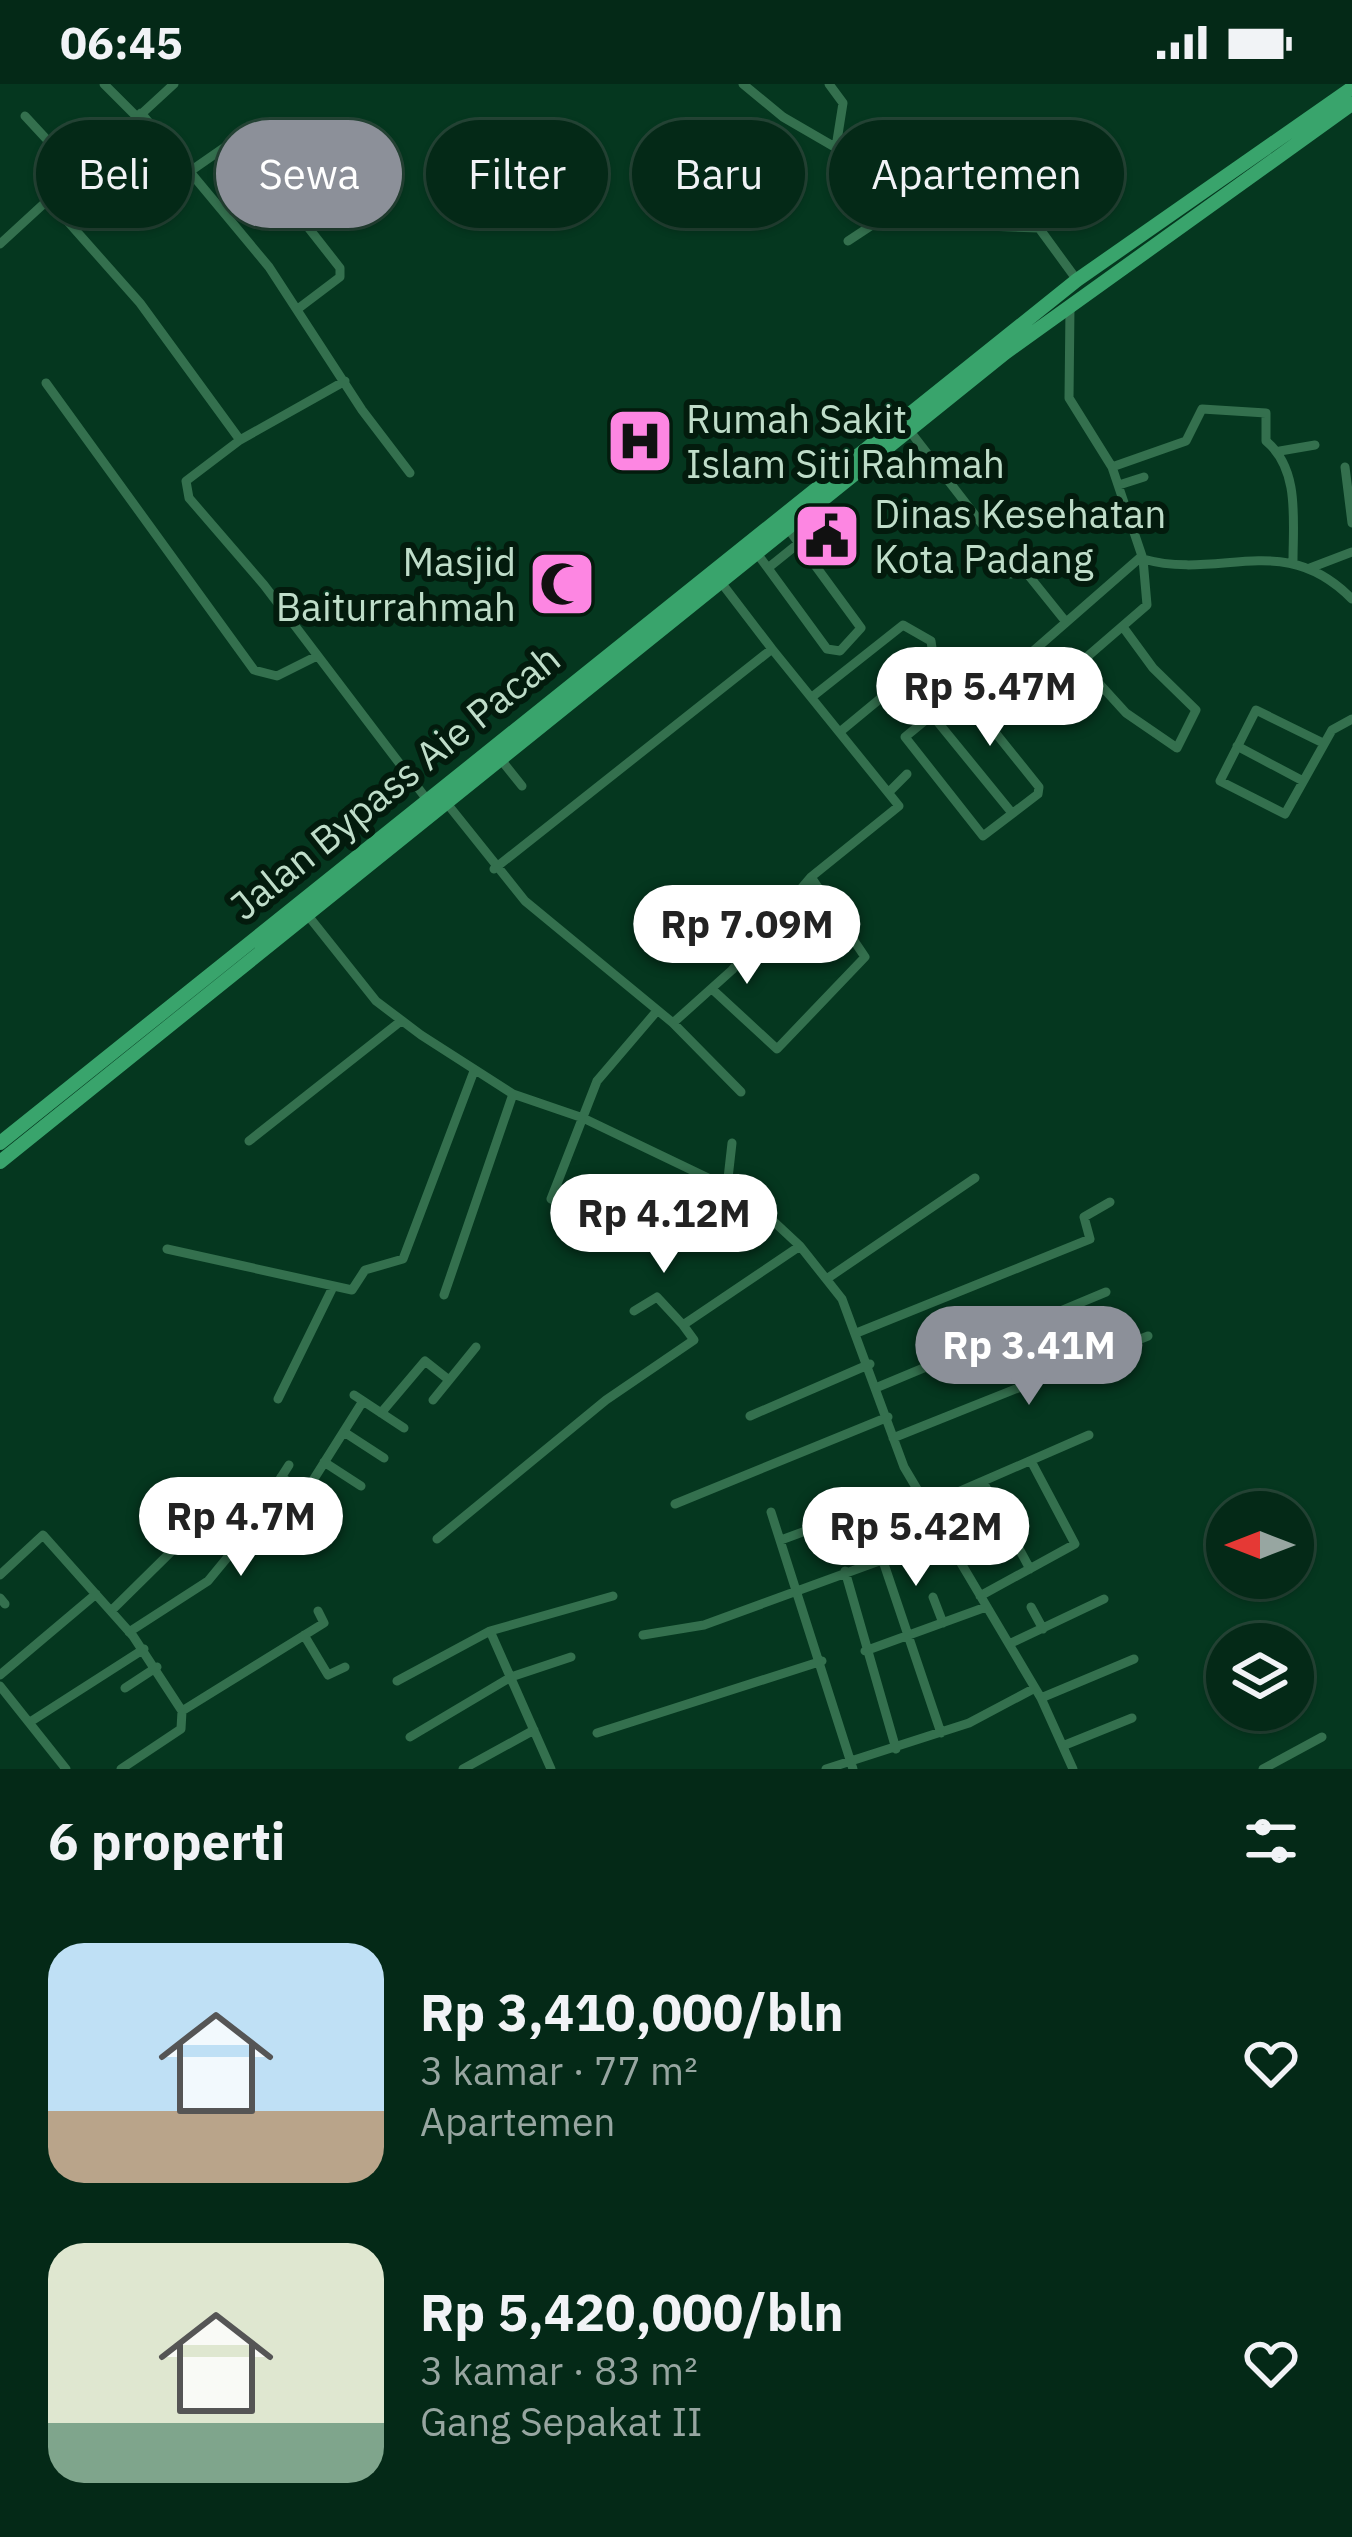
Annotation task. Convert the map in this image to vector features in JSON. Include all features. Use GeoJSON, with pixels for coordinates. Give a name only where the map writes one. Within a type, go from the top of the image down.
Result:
{"type":"FeatureCollection","features":[{"type":"Feature","properties":{"kind":"highway","name":"Jalan Bypass Aie Pacah"},"geometry":{"type":"LineString","coordinates":[[0,1142],[425,797],[527,727],[1000,348],[1077,280],[1143,241],[1352,88]]}},
{"type":"Feature","properties":{"kind":"highway"},"geometry":{"type":"LineString","coordinates":[[0,1162],[499,756],[527,727],[910,430],[1000,348],[1070,302],[1143,241],[1352,104]]}},
{"type":"Feature","properties":{"kind":"street"},"geometry":{"type":"LineString","coordinates":[[104,84],[143,120]]}},
{"type":"Feature","properties":{"kind":"street"},"geometry":{"type":"LineString","coordinates":[[133,120],[174,84]]}},
{"type":"Feature","properties":{"kind":"street"},"geometry":{"type":"LineString","coordinates":[[743,84],[783,117],[829,143]]}},
{"type":"Feature","properties":{"kind":"street"},"geometry":{"type":"LineString","coordinates":[[829,84],[843,103],[840,120]]}},
{"type":"Feature","properties":{"kind":"street"},"geometry":{"type":"LineString","coordinates":[[25,116],[36,128]]}},
{"type":"Feature","properties":{"kind":"street"},"geometry":{"type":"LineString","coordinates":[[192,176],[299,308],[410,472]]}},
{"type":"Feature","properties":{"kind":"street"},"geometry":{"type":"LineString","coordinates":[[0,243],[36,208]]}},
{"type":"Feature","properties":{"kind":"street"},"geometry":{"type":"LineString","coordinates":[[73,228],[129,290],[241,440]]}},
{"type":"Feature","properties":{"kind":"street"},"geometry":{"type":"LineString","coordinates":[[299,308],[340,273],[309,228]]}},
{"type":"Feature","properties":{"kind":"street"},"geometry":{"type":"LineString","coordinates":[[848,241],[868,228]]}},
{"type":"Feature","properties":{"kind":"street"},"geometry":{"type":"LineString","coordinates":[[1036,228],[1047,236],[1077,280]]}},
{"type":"Feature","properties":{"kind":"street"},"geometry":{"type":"LineString","coordinates":[[1070,302],[1069,398],[1119,485],[1143,558],[1147,605],[1088,656],[1085,668],[1126,713],[1177,748],[1196,710],[1153,668],[1123,628]]}},
{"type":"Feature","properties":{"kind":"street"},"geometry":{"type":"LineString","coordinates":[[345,381],[241,440],[183,487],[425,797]]}},
{"type":"Feature","properties":{"kind":"street"},"geometry":{"type":"LineString","coordinates":[[46,383],[254,670],[277,676],[316,656]]}},
{"type":"Feature","properties":{"kind":"street"},"geometry":{"type":"LineString","coordinates":[[1112,467],[1186,441],[1198,411],[1206,407],[1266,413],[1266,441],[1280,451],[1290,480],[1293,562]]}},
{"type":"Feature","properties":{"kind":"street"},"geometry":{"type":"LineString","coordinates":[[910,430],[985,529]]}},
{"type":"Feature","properties":{"kind":"street"},"geometry":{"type":"LineString","coordinates":[[1280,451],[1315,445]]}},
{"type":"Feature","properties":{"kind":"street"},"geometry":{"type":"LineString","coordinates":[[1345,466],[1352,524]]}},
{"type":"Feature","properties":{"kind":"street"},"geometry":{"type":"LineString","coordinates":[[1119,485],[1144,477]]}},
{"type":"Feature","properties":{"kind":"street"},"geometry":{"type":"LineString","coordinates":[[756,552],[827,649],[840,651],[861,628],[787,527]]}},
{"type":"Feature","properties":{"kind":"street"},"geometry":{"type":"LineString","coordinates":[[768,568],[799,543]]}},
{"type":"Feature","properties":{"kind":"street"},"geometry":{"type":"LineString","coordinates":[[1184,562],[1185,546]]}},
{"type":"Feature","properties":{"kind":"street"},"geometry":{"type":"LineString","coordinates":[[1310,568],[1352,552]]}},
{"type":"Feature","properties":{"kind":"street"},"geometry":{"type":"LineString","coordinates":[[1031,653],[1143,558],[1293,562],[1310,568],[1352,599]]}},
{"type":"Feature","properties":{"kind":"street"},"geometry":{"type":"LineString","coordinates":[[1011,574],[1022,566],[1066,622]]}},
{"type":"Feature","properties":{"kind":"street"},"geometry":{"type":"LineString","coordinates":[[673,1024],[712,989],[811,877],[898,809],[720,580]]}},
{"type":"Feature","properties":{"kind":"street"},"geometry":{"type":"LineString","coordinates":[[812,697],[903,625],[932,641],[933,655],[962,691],[1039,787],[1038,794],[984,836],[905,739],[962,691]]}},
{"type":"Feature","properties":{"kind":"street"},"geometry":{"type":"LineString","coordinates":[[494,868],[772,649]]}},
{"type":"Feature","properties":{"kind":"street"},"geometry":{"type":"LineString","coordinates":[[841,731],[933,655]]}},
{"type":"Feature","properties":{"kind":"street"},"geometry":{"type":"LineString","coordinates":[[1323,743],[1256,710],[1220,779],[1283,815],[1332,730],[1352,719]]}},
{"type":"Feature","properties":{"kind":"street"},"geometry":{"type":"LineString","coordinates":[[932,715],[1012,813]]}},
{"type":"Feature","properties":{"kind":"street"},"geometry":{"type":"LineString","coordinates":[[1237,746],[1303,781]]}},
{"type":"Feature","properties":{"kind":"street"},"geometry":{"type":"LineString","coordinates":[[499,756],[522,785]]}},
{"type":"Feature","properties":{"kind":"street"},"geometry":{"type":"LineString","coordinates":[[889,792],[907,774]]}},
{"type":"Feature","properties":{"kind":"street"},"geometry":{"type":"LineString","coordinates":[[444,800],[525,901],[628,982],[741,1092]]}},
{"type":"Feature","properties":{"kind":"street"},"geometry":{"type":"LineString","coordinates":[[712,989],[777,1049],[865,957],[811,877]]}},
{"type":"Feature","properties":{"kind":"street"},"geometry":{"type":"LineString","coordinates":[[305,912],[376,1001],[400,1022],[513,1094],[583,1118],[727,1187],[755,1204],[800,1246],[828,1278],[859,1333],[893,1438],[916,1490],[1038,1693],[1073,1769]]}},
{"type":"Feature","properties":{"kind":"street"},"geometry":{"type":"LineString","coordinates":[[656,1012],[609,1061],[553,1202],[644,1232],[703,1178]]}},
{"type":"Feature","properties":{"kind":"street"},"geometry":{"type":"LineString","coordinates":[[249,1141],[400,1022]]}},
{"type":"Feature","properties":{"kind":"street"},"geometry":{"type":"LineString","coordinates":[[167,1250],[352,1290],[365,1270],[403,1259],[474,1071]]}},
{"type":"Feature","properties":{"kind":"street"},"geometry":{"type":"LineString","coordinates":[[444,1295],[513,1094]]}},
{"type":"Feature","properties":{"kind":"street"},"geometry":{"type":"LineString","coordinates":[[727,1187],[732,1143]]}},
{"type":"Feature","properties":{"kind":"street"},"geometry":{"type":"LineString","coordinates":[[828,1278],[975,1178]]}},
{"type":"Feature","properties":{"kind":"street"},"geometry":{"type":"LineString","coordinates":[[859,1333],[1090,1239],[1084,1216],[1110,1202]]}},
{"type":"Feature","properties":{"kind":"street"},"geometry":{"type":"LineString","coordinates":[[683,1325],[800,1246]]}},
{"type":"Feature","properties":{"kind":"street"},"geometry":{"type":"LineString","coordinates":[[278,1399],[332,1289]]}},
{"type":"Feature","properties":{"kind":"street"},"geometry":{"type":"LineString","coordinates":[[878,1387],[1106,1292]]}},
{"type":"Feature","properties":{"kind":"street"},"geometry":{"type":"LineString","coordinates":[[436,1539],[606,1400],[694,1340],[657,1297],[634,1311]]}},
{"type":"Feature","properties":{"kind":"street"},"geometry":{"type":"LineString","coordinates":[[893,1438],[1148,1336]]}},
{"type":"Feature","properties":{"kind":"street"},"geometry":{"type":"LineString","coordinates":[[434,1400],[476,1347]]}},
{"type":"Feature","properties":{"kind":"street"},"geometry":{"type":"LineString","coordinates":[[381,1413],[425,1361],[449,1380]]}},
{"type":"Feature","properties":{"kind":"street"},"geometry":{"type":"LineString","coordinates":[[750,1416],[871,1364]]}},
{"type":"Feature","properties":{"kind":"street"},"geometry":{"type":"LineString","coordinates":[[305,1493],[344,1432],[358,1398],[404,1428]]}},
{"type":"Feature","properties":{"kind":"street"},"geometry":{"type":"LineString","coordinates":[[675,1504],[888,1417]]}},
{"type":"Feature","properties":{"kind":"street"},"geometry":{"type":"LineString","coordinates":[[344,1432],[384,1458]]}},
{"type":"Feature","properties":{"kind":"street"},"geometry":{"type":"LineString","coordinates":[[926,1506],[1090,1435]]}},
{"type":"Feature","properties":{"kind":"street"},"geometry":{"type":"LineString","coordinates":[[980,1595],[1075,1542],[1031,1461]]}},
{"type":"Feature","properties":{"kind":"street"},"geometry":{"type":"LineString","coordinates":[[324,1462],[361,1486]]}},
{"type":"Feature","properties":{"kind":"street"},"geometry":{"type":"LineString","coordinates":[[290,1465],[264,1504],[286,1518],[292,1508]]}},
{"type":"Feature","properties":{"kind":"street"},"geometry":{"type":"LineString","coordinates":[[281,1478],[335,1513]]}},
{"type":"Feature","properties":{"kind":"street"},"geometry":{"type":"LineString","coordinates":[[983,1482],[1030,1570]]}},
{"type":"Feature","properties":{"kind":"street"},"geometry":{"type":"LineString","coordinates":[[781,1540],[916,1490]]}},
{"type":"Feature","properties":{"kind":"street"},"geometry":{"type":"LineString","coordinates":[[129,1632],[208,1581],[269,1507]]}},
{"type":"Feature","properties":{"kind":"street"},"geometry":{"type":"LineString","coordinates":[[772,1512],[852,1766]]}},
{"type":"Feature","properties":{"kind":"street"},"geometry":{"type":"LineString","coordinates":[[0,1575],[43,1535],[157,1667],[182,1711],[181,1730],[121,1769]]}},
{"type":"Feature","properties":{"kind":"street"},"geometry":{"type":"LineString","coordinates":[[643,1635],[704,1625],[799,1586],[945,1537]]}},
{"type":"Feature","properties":{"kind":"street"},"geometry":{"type":"LineString","coordinates":[[111,1611],[184,1539]]}},
{"type":"Feature","properties":{"kind":"street"},"geometry":{"type":"LineString","coordinates":[[882,1558],[940,1733]]}},
{"type":"Feature","properties":{"kind":"street"},"geometry":{"type":"LineString","coordinates":[[845,1571],[896,1749]]}},
{"type":"Feature","properties":{"kind":"street"},"geometry":{"type":"LineString","coordinates":[[0,1675],[96,1594]]}},
{"type":"Feature","properties":{"kind":"street"},"geometry":{"type":"LineString","coordinates":[[398,1681],[490,1631],[613,1596]]}},
{"type":"Feature","properties":{"kind":"street"},"geometry":{"type":"LineString","coordinates":[[933,1597],[944,1623]]}},
{"type":"Feature","properties":{"kind":"street"},"geometry":{"type":"LineString","coordinates":[[1009,1644],[1104,1600]]}},
{"type":"Feature","properties":{"kind":"street"},"geometry":{"type":"LineString","coordinates":[[865,1652],[986,1607]]}},
{"type":"Feature","properties":{"kind":"street"},"geometry":{"type":"LineString","coordinates":[[1031,1607],[1042,1629]]}},
{"type":"Feature","properties":{"kind":"street"},"geometry":{"type":"LineString","coordinates":[[182,1711],[324,1623],[318,1611]]}},
{"type":"Feature","properties":{"kind":"street"},"geometry":{"type":"LineString","coordinates":[[490,1631],[551,1769]]}},
{"type":"Feature","properties":{"kind":"street"},"geometry":{"type":"LineString","coordinates":[[304,1635],[328,1675],[345,1667]]}},
{"type":"Feature","properties":{"kind":"street"},"geometry":{"type":"LineString","coordinates":[[30,1722],[144,1649]]}},
{"type":"Feature","properties":{"kind":"street"},"geometry":{"type":"LineString","coordinates":[[410,1738],[511,1677],[571,1657]]}},
{"type":"Feature","properties":{"kind":"street"},"geometry":{"type":"LineString","coordinates":[[826,1769],[852,1766],[1134,1659]]}},
{"type":"Feature","properties":{"kind":"street"},"geometry":{"type":"LineString","coordinates":[[597,1733],[822,1661]]}},
{"type":"Feature","properties":{"kind":"street"},"geometry":{"type":"LineString","coordinates":[[125,1688],[157,1667]]}},
{"type":"Feature","properties":{"kind":"street"},"geometry":{"type":"LineString","coordinates":[[0,1686],[66,1769]]}},
{"type":"Feature","properties":{"kind":"street"},"geometry":{"type":"LineString","coordinates":[[1065,1745],[1132,1718]]}},
{"type":"Feature","properties":{"kind":"street"},"geometry":{"type":"LineString","coordinates":[[463,1769],[534,1730]]}},
{"type":"Feature","properties":{"kind":"street"},"geometry":{"type":"LineString","coordinates":[[1263,1769],[1322,1736]]}},
{"type":"Feature","properties":{"kind":"place","name":"Rumah Sakit Islam Siti Rahmah"},"geometry":{"type":"Point","coordinates":[640,441]}},
{"type":"Feature","properties":{"kind":"place","name":"Dinas Kesehatan Kota Padang"},"geometry":{"type":"Point","coordinates":[827,536]}},
{"type":"Feature","properties":{"kind":"place","name":"Masjid Baiturrahmah"},"geometry":{"type":"Point","coordinates":[562,584]}}]}
